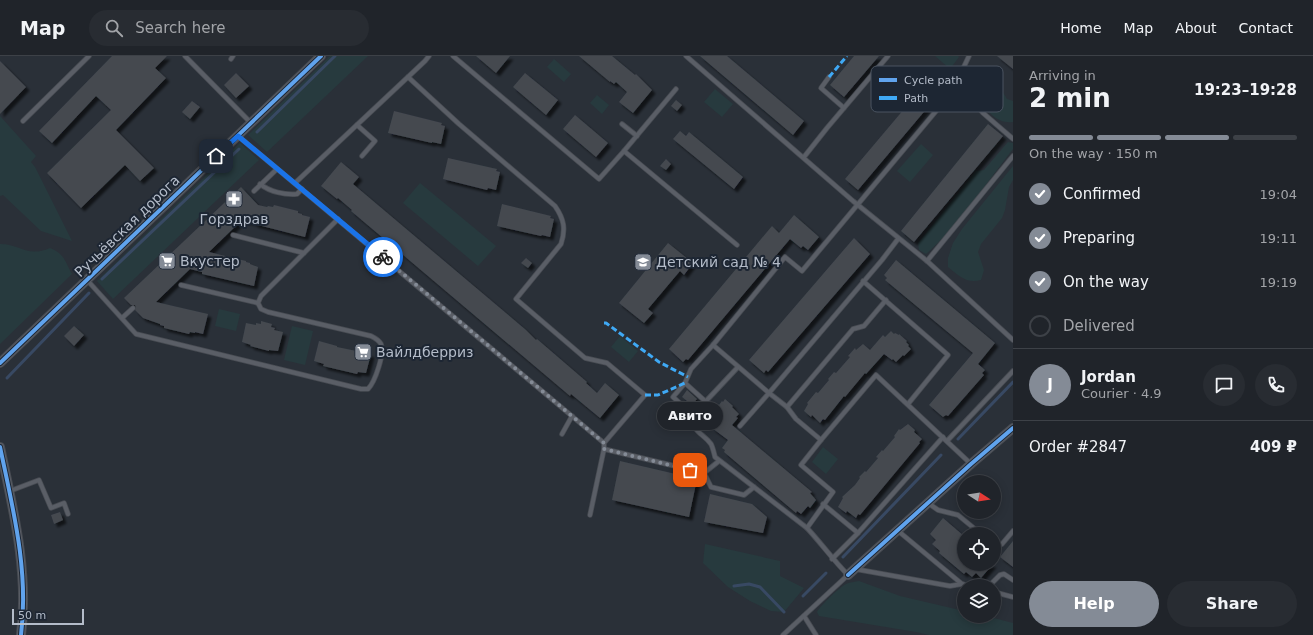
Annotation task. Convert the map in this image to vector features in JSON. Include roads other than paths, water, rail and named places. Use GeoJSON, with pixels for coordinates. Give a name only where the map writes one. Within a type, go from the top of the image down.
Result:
{"type":"FeatureCollection","features":[{"type":"Feature","properties":{"kind":"street","name":"Ручьёвская дорога"},"geometry":{"type":"LineString","coordinates":[[0,363],[321,56]]}},
{"type":"Feature","properties":{"kind":"street"},"geometry":{"type":"LineString","coordinates":[[848,575],[927,503],[1013,428]]}},
{"type":"Feature","properties":{"kind":"street"},"geometry":{"type":"LineString","coordinates":[[0,448],[18,533],[22,563],[24,594],[21,635]]}},
{"type":"Feature","properties":{"kind":"lane"},"geometry":{"type":"LineString","coordinates":[[23,121],[89,56]]}},
{"type":"Feature","properties":{"kind":"lane"},"geometry":{"type":"LineString","coordinates":[[186,56],[251,122]]}},
{"type":"Feature","properties":{"kind":"lane"},"geometry":{"type":"LineString","coordinates":[[295,183],[357,126],[429,56]]}},
{"type":"Feature","properties":{"kind":"lane"},"geometry":{"type":"LineString","coordinates":[[453,56],[599,179],[676,89]]}},
{"type":"Feature","properties":{"kind":"lane"},"geometry":{"type":"LineString","coordinates":[[686,56],[898,239],[927,261],[1013,340]]}},
{"type":"Feature","properties":{"kind":"lane"},"geometry":{"type":"LineString","coordinates":[[880,66],[888,56]]}},
{"type":"Feature","properties":{"kind":"lane"},"geometry":{"type":"LineString","coordinates":[[964,66],[969,56]]}},
{"type":"Feature","properties":{"kind":"lane"},"geometry":{"type":"LineString","coordinates":[[804,157],[871,76]]}},
{"type":"Feature","properties":{"kind":"lane"},"geometry":{"type":"LineString","coordinates":[[408,77],[475,138],[555,206],[560,214],[564,223],[564,233],[561,244],[516,299],[585,358],[607,363],[645,395],[604,443],[590,515]]}},
{"type":"Feature","properties":{"kind":"lane"},"geometry":{"type":"LineString","coordinates":[[830,77],[821,88],[844,108]]}},
{"type":"Feature","properties":{"kind":"lane"},"geometry":{"type":"LineString","coordinates":[[693,415],[674,397],[685,383],[691,368],[713,345],[785,257],[802,271],[935,112]]}},
{"type":"Feature","properties":{"kind":"lane"},"geometry":{"type":"LineString","coordinates":[[983,112],[1013,139]]}},
{"type":"Feature","properties":{"kind":"lane"},"geometry":{"type":"LineString","coordinates":[[622,124],[637,136]]}},
{"type":"Feature","properties":{"kind":"lane"},"geometry":{"type":"LineString","coordinates":[[357,126],[375,141],[362,156]]}},
{"type":"Feature","properties":{"kind":"lane"},"geometry":{"type":"LineString","coordinates":[[238,136],[604,443]]}},
{"type":"Feature","properties":{"kind":"lane"},"geometry":{"type":"LineString","coordinates":[[624,151],[737,245]]}},
{"type":"Feature","properties":{"kind":"lane"},"geometry":{"type":"LineString","coordinates":[[927,261],[1013,156]]}},
{"type":"Feature","properties":{"kind":"lane"},"geometry":{"type":"LineString","coordinates":[[254,191],[277,169]]}},
{"type":"Feature","properties":{"kind":"lane"},"geometry":{"type":"LineString","coordinates":[[260,184],[269,190],[290,195],[297,194],[302,189]]}},
{"type":"Feature","properties":{"kind":"lane"},"geometry":{"type":"LineString","coordinates":[[87,280],[136,334],[361,389],[368,389],[376,379],[382,350],[376,339],[371,336],[268,312],[261,309],[258,303],[261,296],[338,219]]}},
{"type":"Feature","properties":{"kind":"lane"},"geometry":{"type":"LineString","coordinates":[[233,235],[304,252]]}},
{"type":"Feature","properties":{"kind":"lane"},"geometry":{"type":"LineString","coordinates":[[740,426],[882,260],[898,239]]}},
{"type":"Feature","properties":{"kind":"lane"},"geometry":{"type":"LineString","coordinates":[[864,281],[948,355],[908,404]]}},
{"type":"Feature","properties":{"kind":"lane"},"geometry":{"type":"LineString","coordinates":[[181,285],[258,303]]}},
{"type":"Feature","properties":{"kind":"lane"},"geometry":{"type":"LineString","coordinates":[[788,407],[853,329],[864,326],[886,300]]}},
{"type":"Feature","properties":{"kind":"lane"},"geometry":{"type":"LineString","coordinates":[[122,318],[133,308]]}},
{"type":"Feature","properties":{"kind":"lane"},"geometry":{"type":"LineString","coordinates":[[713,345],[769,393],[788,407],[796,419],[821,440]]}},
{"type":"Feature","properties":{"kind":"lane"},"geometry":{"type":"LineString","coordinates":[[738,367],[693,415],[695,429],[712,445],[715,457],[719,461],[807,528],[818,539],[832,559],[848,575],[783,635]]}},
{"type":"Feature","properties":{"kind":"lane"},"geometry":{"type":"LineString","coordinates":[[947,441],[1013,371]]}},
{"type":"Feature","properties":{"kind":"lane"},"geometry":{"type":"LineString","coordinates":[[807,528],[833,492],[801,465],[876,375],[971,464]]}},
{"type":"Feature","properties":{"kind":"lane"},"geometry":{"type":"LineString","coordinates":[[685,383],[705,401]]}},
{"type":"Feature","properties":{"kind":"lane"},"geometry":{"type":"LineString","coordinates":[[562,434],[572,416]]}},
{"type":"Feature","properties":{"kind":"lane"},"geometry":{"type":"LineString","coordinates":[[832,559],[858,533],[943,437]]}},
{"type":"Feature","properties":{"kind":"lane"},"geometry":{"type":"LineString","coordinates":[[604,449],[704,473],[711,487],[744,495],[754,487]]}},
{"type":"Feature","properties":{"kind":"lane"},"geometry":{"type":"LineString","coordinates":[[704,473],[719,461]]}},
{"type":"Feature","properties":{"kind":"lane"},"geometry":{"type":"LineString","coordinates":[[10,492],[39,480],[51,508],[64,503],[68,514]]}},
{"type":"Feature","properties":{"kind":"lane"},"geometry":{"type":"LineString","coordinates":[[927,503],[938,510],[958,515],[973,527]]}},
{"type":"Feature","properties":{"kind":"lane"},"geometry":{"type":"LineString","coordinates":[[823,504],[858,533]]}},
{"type":"Feature","properties":{"kind":"lane"},"geometry":{"type":"LineString","coordinates":[[897,530],[957,580]]}},
{"type":"Feature","properties":{"kind":"lane"},"geometry":{"type":"LineString","coordinates":[[1001,544],[1013,531]]}},
{"type":"Feature","properties":{"kind":"lane"},"geometry":{"type":"LineString","coordinates":[[854,569],[950,586],[957,585]]}},
{"type":"Feature","properties":{"kind":"lane"},"geometry":{"type":"LineString","coordinates":[[995,579],[1000,574],[1004,574],[1013,580]]}},
{"type":"Feature","properties":{"kind":"lane"},"geometry":{"type":"LineString","coordinates":[[1001,594],[1013,597]]}},
{"type":"Feature","properties":{"kind":"lane"},"geometry":{"type":"LineString","coordinates":[[804,616],[816,635]]}},
{"type":"Feature","properties":{"kind":"waterway"},"geometry":{"type":"LineString","coordinates":[[257,132],[335,56]]}},
{"type":"Feature","properties":{"kind":"waterway"},"geometry":{"type":"LineString","coordinates":[[102,279],[239,149]]}},
{"type":"Feature","properties":{"kind":"waterway"},"geometry":{"type":"LineString","coordinates":[[7,378],[89,293]]}},
{"type":"Feature","properties":{"kind":"waterway"},"geometry":{"type":"LineString","coordinates":[[958,439],[1013,382]]}},
{"type":"Feature","properties":{"kind":"waterway"},"geometry":{"type":"LineString","coordinates":[[843,557],[941,455]]}},
{"type":"Feature","properties":{"kind":"waterway"},"geometry":{"type":"LineString","coordinates":[[803,596],[826,573]]}},
{"type":"Feature","properties":{"kind":"waterway"},"geometry":{"type":"LineString","coordinates":[[734,586],[749,584],[760,587],[784,612]]}},
{"type":"Feature","properties":{"kind":"place","name":"Горздрав"},"geometry":{"type":"Point","coordinates":[234,199]}},
{"type":"Feature","properties":{"kind":"place","name":"Вкустер"},"geometry":{"type":"Point","coordinates":[167,261]}},
{"type":"Feature","properties":{"kind":"place","name":"Детский сад № 4"},"geometry":{"type":"Point","coordinates":[643,262]}},
{"type":"Feature","properties":{"kind":"place","name":"Вайлдберриз"},"geometry":{"type":"Point","coordinates":[363,352]}},
{"type":"Feature","properties":{"kind":"place","name":"Авито"},"geometry":{"type":"Point","coordinates":[690,470]}}]}
